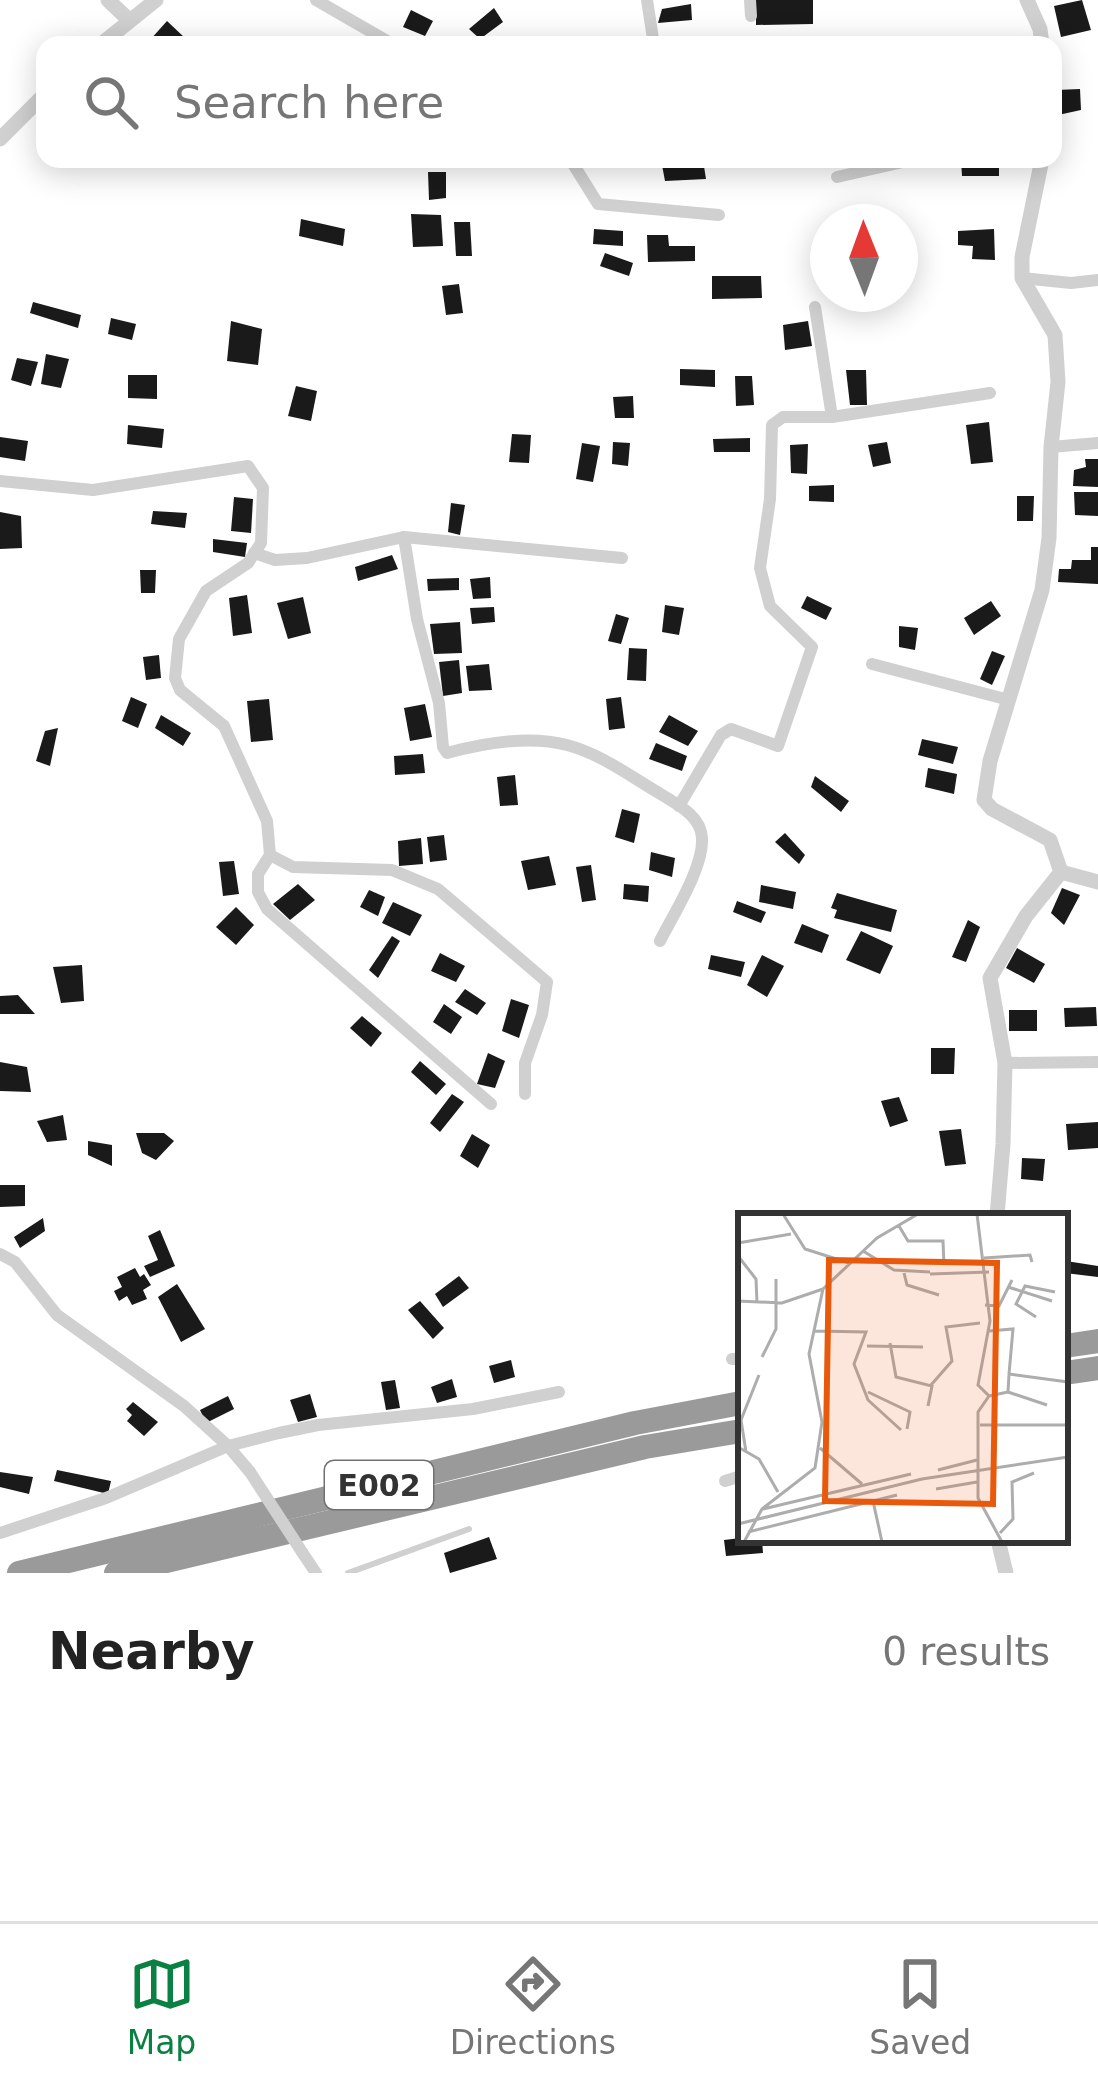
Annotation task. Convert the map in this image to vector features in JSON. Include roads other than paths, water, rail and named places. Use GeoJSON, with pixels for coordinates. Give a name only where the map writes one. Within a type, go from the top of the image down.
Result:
{"type":"FeatureCollection","features":[{"type":"Feature","properties":{"kind":"highway"},"geometry":{"type":"LineString","coordinates":[[1068,1346],[1098,1341]]}},
{"type":"Feature","properties":{"kind":"highway"},"geometry":{"type":"LineString","coordinates":[[1068,1373],[1098,1368]]}},
{"type":"Feature","properties":{"kind":"highway","name":"E002"},"geometry":{"type":"LineString","coordinates":[[19,1573],[635,1423],[738,1404]]}},
{"type":"Feature","properties":{"kind":"highway","name":"E002"},"geometry":{"type":"LineString","coordinates":[[116,1573],[645,1448],[738,1432]]}},
{"type":"Feature","properties":{"kind":"street"},"geometry":{"type":"LineString","coordinates":[[108,0],[129,20]]}},
{"type":"Feature","properties":{"kind":"street"},"geometry":{"type":"LineString","coordinates":[[110,36],[156,0]]}},
{"type":"Feature","properties":{"kind":"street"},"geometry":{"type":"LineString","coordinates":[[316,0],[378,36]]}},
{"type":"Feature","properties":{"kind":"street"},"geometry":{"type":"LineString","coordinates":[[646,0],[652,36]]}},
{"type":"Feature","properties":{"kind":"street"},"geometry":{"type":"LineString","coordinates":[[750,0],[751,16]]}},
{"type":"Feature","properties":{"kind":"street"},"geometry":{"type":"LineString","coordinates":[[1027,0],[1041,36]]}},
{"type":"Feature","properties":{"kind":"street"},"geometry":{"type":"LineString","coordinates":[[0,139],[36,103]]}},
{"type":"Feature","properties":{"kind":"street"},"geometry":{"type":"LineString","coordinates":[[576,168],[598,204],[719,215]]}},
{"type":"Feature","properties":{"kind":"street"},"geometry":{"type":"LineString","coordinates":[[837,177],[876,168]]}},
{"type":"Feature","properties":{"kind":"street"},"geometry":{"type":"LineString","coordinates":[[1040,168],[1022,278],[1055,335],[1058,382],[1049,538],[1042,590],[990,761],[984,800],[1050,840],[1060,872]]}},
{"type":"Feature","properties":{"kind":"street"},"geometry":{"type":"LineString","coordinates":[[1022,278],[1072,283],[1098,280]]}},
{"type":"Feature","properties":{"kind":"street"},"geometry":{"type":"LineString","coordinates":[[816,312],[832,417]]}},
{"type":"Feature","properties":{"kind":"street"},"geometry":{"type":"LineString","coordinates":[[679,806],[722,735],[731,729],[778,746],[812,647],[770,605],[760,568],[770,499],[772,425],[783,417],[832,417],[990,393]]}},
{"type":"Feature","properties":{"kind":"street"},"geometry":{"type":"LineString","coordinates":[[1051,447],[1098,443]]}},
{"type":"Feature","properties":{"kind":"street"},"geometry":{"type":"LineString","coordinates":[[0,481],[93,490],[248,466],[263,488],[261,543],[248,563],[206,591],[179,639],[175,677],[180,690],[224,726],[267,821],[270,855],[258,874],[258,892],[267,909],[491,1104]]}},
{"type":"Feature","properties":{"kind":"street"},"geometry":{"type":"LineString","coordinates":[[404,536],[447,754],[472,746],[536,741],[567,745],[603,759],[690,812],[703,834],[700,860],[660,941]]}},
{"type":"Feature","properties":{"kind":"street"},"geometry":{"type":"LineString","coordinates":[[254,553],[275,560],[308,558],[404,536],[622,559]]}},
{"type":"Feature","properties":{"kind":"street"},"geometry":{"type":"LineString","coordinates":[[872,664],[1009,700]]}},
{"type":"Feature","properties":{"kind":"street"},"geometry":{"type":"LineString","coordinates":[[270,855],[293,867],[392,870],[438,889],[547,982],[542,1015],[525,1064],[525,1094]]}},
{"type":"Feature","properties":{"kind":"street"},"geometry":{"type":"LineString","coordinates":[[1060,872],[1098,882]]}},
{"type":"Feature","properties":{"kind":"street"},"geometry":{"type":"LineString","coordinates":[[998,1213],[1005,1063],[990,978],[1026,916],[1060,872]]}},
{"type":"Feature","properties":{"kind":"street"},"geometry":{"type":"LineString","coordinates":[[1005,1063],[1098,1062]]}},
{"type":"Feature","properties":{"kind":"street"},"geometry":{"type":"LineString","coordinates":[[0,1254],[15,1262],[57,1315],[184,1406],[228,1446],[316,1573]]}},
{"type":"Feature","properties":{"kind":"street"},"geometry":{"type":"LineString","coordinates":[[0,1533],[106,1498],[228,1446],[318,1424],[473,1409],[559,1392]]}},
{"type":"Feature","properties":{"kind":"street"},"geometry":{"type":"LineString","coordinates":[[725,1481],[738,1477]]}},
{"type":"Feature","properties":{"kind":"street"},"geometry":{"type":"LineString","coordinates":[[999,1543],[1006,1573]]}},
{"type":"Feature","properties":{"kind":"lane"},"geometry":{"type":"LineString","coordinates":[[348,1573],[469,1529]]}}]}
